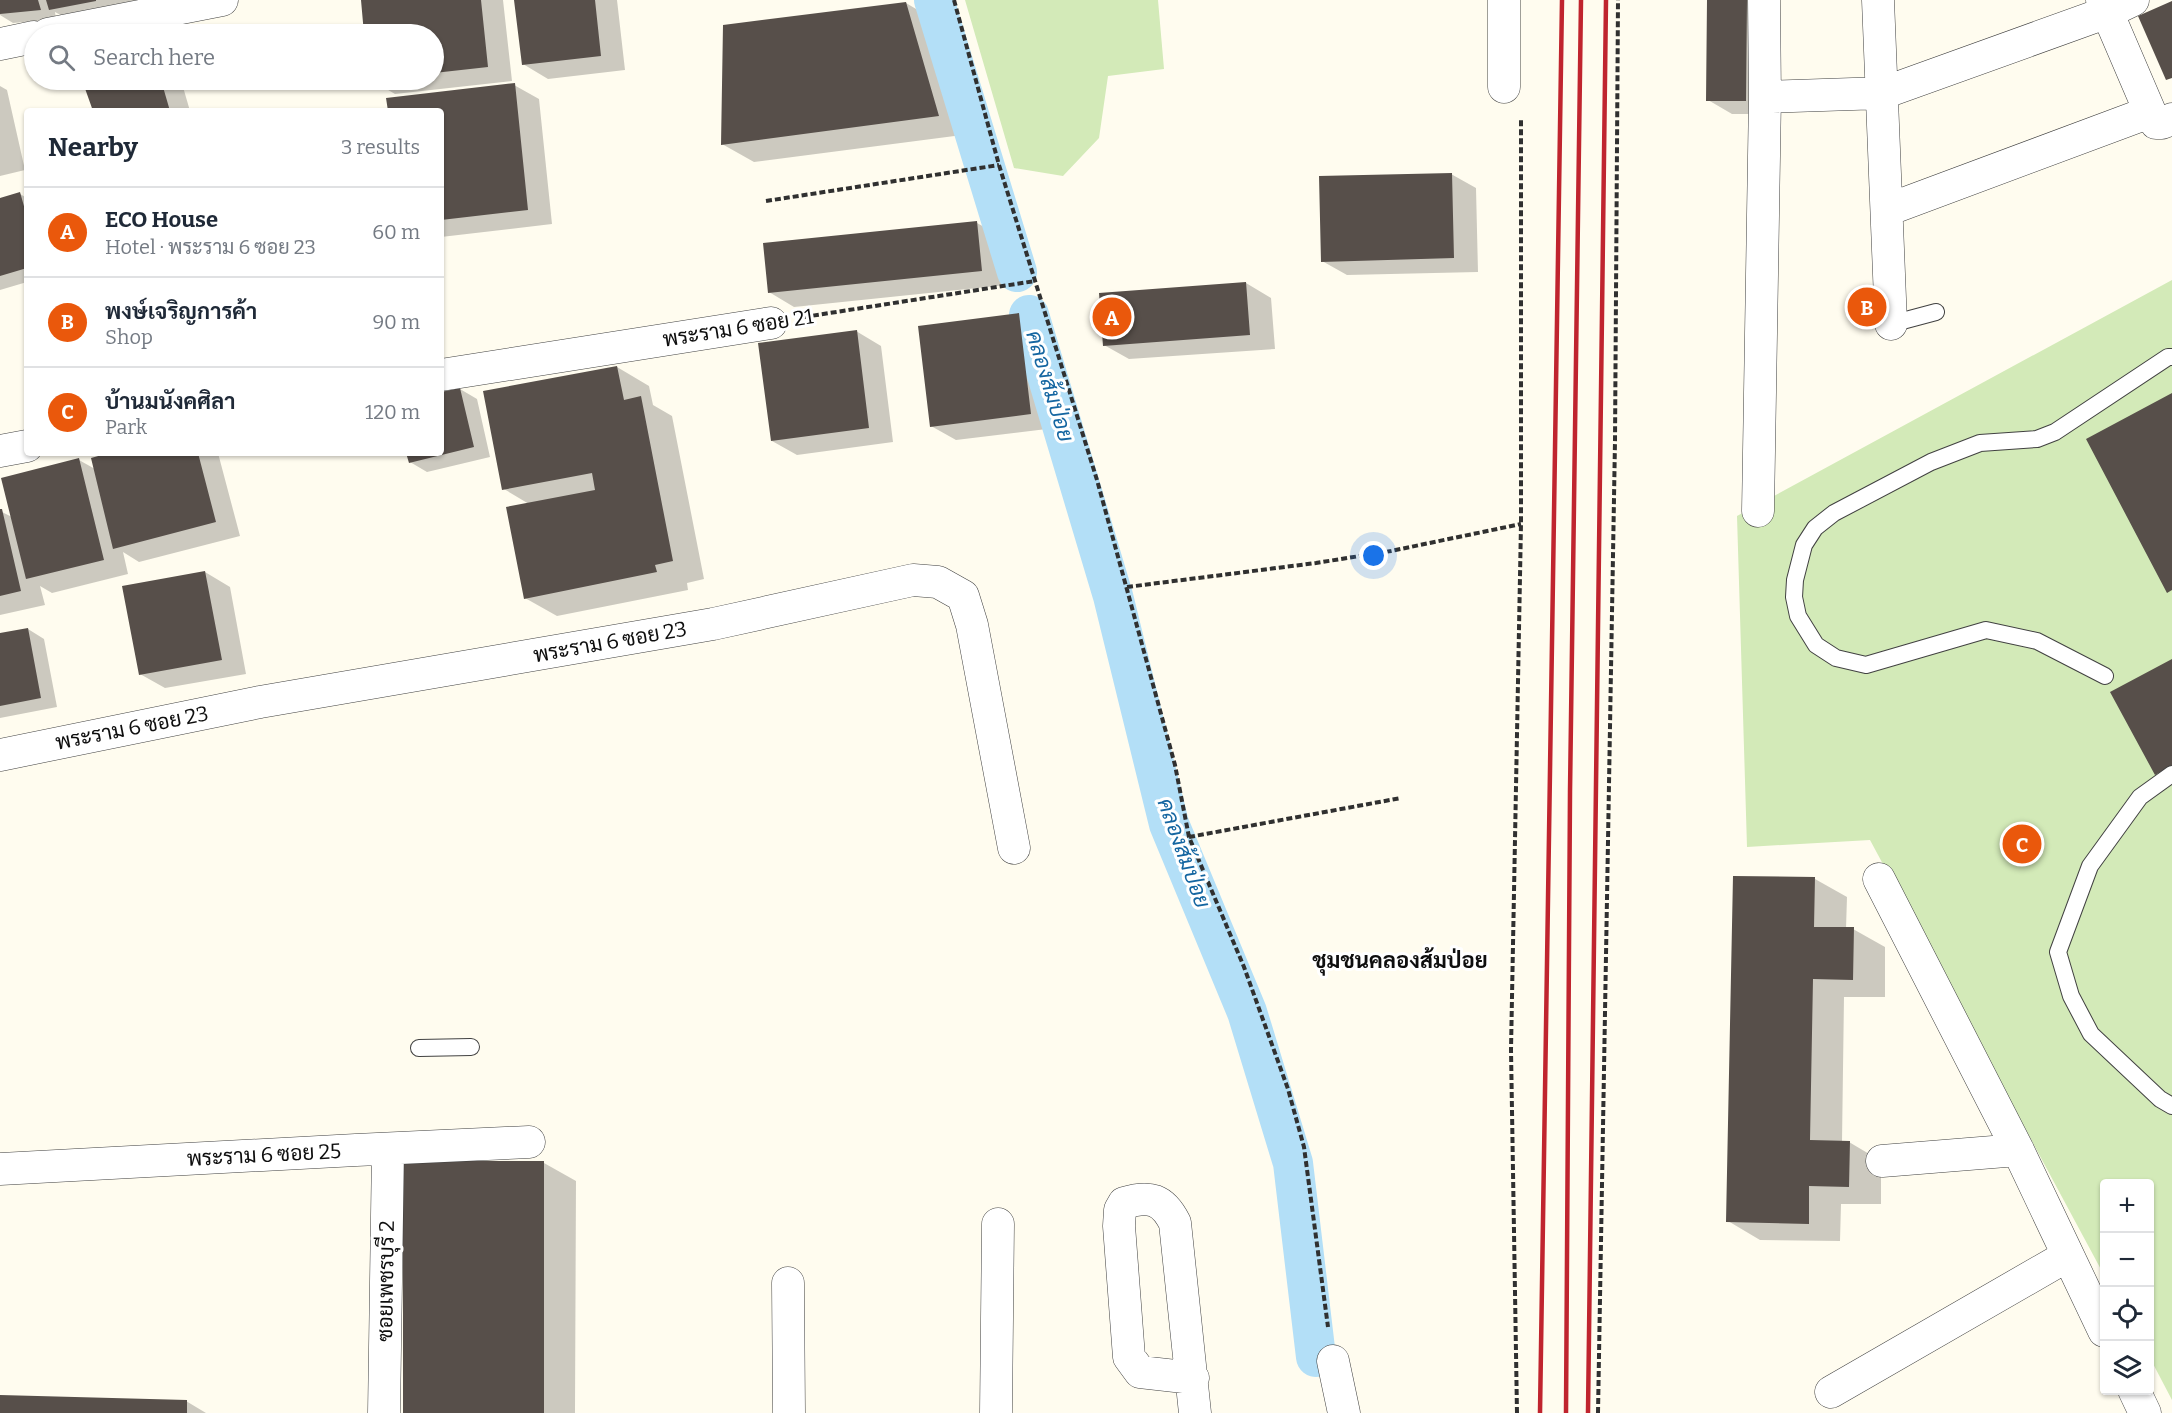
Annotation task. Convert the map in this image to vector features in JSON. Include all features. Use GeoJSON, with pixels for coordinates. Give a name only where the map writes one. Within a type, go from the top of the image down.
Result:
{"type":"FeatureCollection","features":[{"type":"Feature","properties":{"kind":"street"},"geometry":{"type":"LineString","coordinates":[[99,24],[222,0]]}},
{"type":"Feature","properties":{"kind":"street"},"geometry":{"type":"LineString","coordinates":[[1504,0],[1504,87]]}},
{"type":"Feature","properties":{"kind":"street"},"geometry":{"type":"LineString","coordinates":[[1758,511],[1765,97],[1764,0]]}},
{"type":"Feature","properties":{"kind":"street"},"geometry":{"type":"LineString","coordinates":[[1878,0],[1891,324]]}},
{"type":"Feature","properties":{"kind":"street"},"geometry":{"type":"LineString","coordinates":[[1765,97],[1883,93],[2114,4],[2161,116],[1887,210]]}},
{"type":"Feature","properties":{"kind":"street"},"geometry":{"type":"LineString","coordinates":[[0,44],[24,39]]}},
{"type":"Feature","properties":{"kind":"street","name":"พระราม 6 ซอย 21"},"geometry":{"type":"LineString","coordinates":[[444,375],[771,323]]}},
{"type":"Feature","properties":{"kind":"street"},"geometry":{"type":"LineString","coordinates":[[0,451],[24,447]]}},
{"type":"Feature","properties":{"kind":"street","name":"พระราม 6 ซอย 23"},"geometry":{"type":"LineString","coordinates":[[0,755],[260,702],[712,624],[913,580],[938,582],[963,596],[972,625],[1014,848]]}},
{"type":"Feature","properties":{"kind":"street"},"geometry":{"type":"LineString","coordinates":[[1879,879],[2018,1150],[2100,1323]]}},
{"type":"Feature","properties":{"kind":"street","name":"พระราม 6 ซอย 25"},"geometry":{"type":"LineString","coordinates":[[0,1169],[529,1142]]}},
{"type":"Feature","properties":{"kind":"street","name":"ซอยเพชรบุรี 2"},"geometry":{"type":"LineString","coordinates":[[384,1413],[388,1150]]}},
{"type":"Feature","properties":{"kind":"street"},"geometry":{"type":"LineString","coordinates":[[1882,1161],[2018,1150]]}},
{"type":"Feature","properties":{"kind":"street"},"geometry":{"type":"LineString","coordinates":[[1193,1378],[1140,1372],[1129,1357],[1119,1226],[1119,1210],[1124,1203],[1146,1199],[1158,1202],[1168,1211],[1175,1223],[1193,1378],[1195,1413]]}},
{"type":"Feature","properties":{"kind":"street"},"geometry":{"type":"LineString","coordinates":[[996,1413],[998,1224]]}},
{"type":"Feature","properties":{"kind":"street"},"geometry":{"type":"LineString","coordinates":[[1831,1392],[2067,1256]]}},
{"type":"Feature","properties":{"kind":"street"},"geometry":{"type":"LineString","coordinates":[[788,1283],[789,1413]]}},
{"type":"Feature","properties":{"kind":"street"},"geometry":{"type":"LineString","coordinates":[[1333,1361],[1344,1413]]}},
{"type":"Feature","properties":{"kind":"street"},"geometry":{"type":"LineString","coordinates":[[2136,1395],[2145,1413]]}},
{"type":"Feature","properties":{"kind":"lane"},"geometry":{"type":"LineString","coordinates":[[1891,324],[1936,312]]}},
{"type":"Feature","properties":{"kind":"lane"},"geometry":{"type":"LineString","coordinates":[[2105,676],[2037,641],[1986,630],[1866,665],[1836,658],[1816,645],[1798,616],[1794,597],[1795,580],[1804,545],[1815,528],[1834,513],[1931,462],[1980,443],[2037,439],[2055,432],[2148,370],[2172,357]]}},
{"type":"Feature","properties":{"kind":"lane"},"geometry":{"type":"LineString","coordinates":[[2172,774],[2140,797],[2090,866],[2058,952],[2071,996],[2091,1034],[2160,1099],[2172,1106]]}},
{"type":"Feature","properties":{"kind":"lane"},"geometry":{"type":"LineString","coordinates":[[419,1048],[471,1047]]}},
{"type":"Feature","properties":{"kind":"path"},"geometry":{"type":"LineString","coordinates":[[954,0],[999,165],[1097,480],[1175,765],[1189,837],[1244,966],[1288,1089],[1304,1147],[1333,1361]]}},
{"type":"Feature","properties":{"kind":"path"},"geometry":{"type":"LineString","coordinates":[[1598,1413],[1615,441],[1618,0]]}},
{"type":"Feature","properties":{"kind":"path"},"geometry":{"type":"LineString","coordinates":[[1517,1413],[1511,1050],[1521,524],[1521,117]]}},
{"type":"Feature","properties":{"kind":"path"},"geometry":{"type":"LineString","coordinates":[[766,201],[999,165]]}},
{"type":"Feature","properties":{"kind":"path","name":"พระราม 6 ซอย 21"},"geometry":{"type":"LineString","coordinates":[[771,323],[1035,281]]}},
{"type":"Feature","properties":{"kind":"path"},"geometry":{"type":"LineString","coordinates":[[1127,587],[1391,551],[1521,524]]}},
{"type":"Feature","properties":{"kind":"path"},"geometry":{"type":"LineString","coordinates":[[1189,837],[1401,798]]}},
{"type":"Feature","properties":{"kind":"green space"},"geometry":{"type":"Polygon","coordinates":[[[965,0],[1158,0],[1164,69],[1108,76],[1099,138],[1063,176],[1014,168],[965,0]]]}},
{"type":"Feature","properties":{"kind":"green space"},"geometry":{"type":"Polygon","coordinates":[[[2172,280],[2172,1400],[2154,1366],[2154,1179],[2100,1179],[2100,1268],[1870,840],[1747,847],[1737,516],[2172,280]]]}},
{"type":"Feature","properties":{"kind":"building"},"geometry":{"type":"Polygon","coordinates":[[[0,0],[38,0],[41,10],[0,14],[0,0]]]}},
{"type":"Feature","properties":{"kind":"building"},"geometry":{"type":"Polygon","coordinates":[[[46,0],[96,0],[96,1],[49,10],[46,0]]]}},
{"type":"Feature","properties":{"kind":"building"},"geometry":{"type":"Polygon","coordinates":[[[361,0],[481,0],[488,67],[444,72],[444,24],[363,24],[361,0]]]}},
{"type":"Feature","properties":{"kind":"building"},"geometry":{"type":"Polygon","coordinates":[[[514,0],[595,0],[601,56],[522,65],[514,0]]]}},
{"type":"Feature","properties":{"kind":"building"},"geometry":{"type":"Polygon","coordinates":[[[1707,0],[1747,0],[1746,101],[1706,101],[1707,0]]]}},
{"type":"Feature","properties":{"kind":"building"},"geometry":{"type":"Polygon","coordinates":[[[2172,1],[2172,78],[2166,80],[2138,16],[2172,1]]]}},
{"type":"Feature","properties":{"kind":"building"},"geometry":{"type":"Polygon","coordinates":[[[906,2],[939,116],[721,145],[723,25],[906,2]]]}},
{"type":"Feature","properties":{"kind":"building"},"geometry":{"type":"Polygon","coordinates":[[[515,83],[528,210],[444,220],[444,108],[388,108],[386,98],[515,83]]]}},
{"type":"Feature","properties":{"kind":"building"},"geometry":{"type":"Polygon","coordinates":[[[86,90],[164,90],[169,108],[92,108],[86,90]]]}},
{"type":"Feature","properties":{"kind":"building"},"geometry":{"type":"Polygon","coordinates":[[[1452,173],[1454,258],[1321,262],[1319,176],[1452,173]]]}},
{"type":"Feature","properties":{"kind":"building"},"geometry":{"type":"Polygon","coordinates":[[[20,192],[24,206],[24,269],[0,276],[0,198],[20,192]]]}},
{"type":"Feature","properties":{"kind":"building"},"geometry":{"type":"Polygon","coordinates":[[[977,221],[982,271],[768,293],[763,243],[977,221]]]}},
{"type":"Feature","properties":{"kind":"building"},"geometry":{"type":"Polygon","coordinates":[[[1246,282],[1250,335],[1103,346],[1099,293],[1246,282]]]}},
{"type":"Feature","properties":{"kind":"building"},"geometry":{"type":"Polygon","coordinates":[[[1019,313],[1031,414],[930,427],[918,326],[1019,313]]]}},
{"type":"Feature","properties":{"kind":"building"},"geometry":{"type":"Polygon","coordinates":[[[857,330],[869,428],[771,441],[758,343],[857,330]]]}},
{"type":"Feature","properties":{"kind":"building"},"geometry":{"type":"Polygon","coordinates":[[[617,366],[624,400],[641,396],[673,561],[655,565],[657,572],[524,599],[506,507],[595,490],[592,473],[502,490],[483,391],[617,366]]]}},
{"type":"Feature","properties":{"kind":"building"},"geometry":{"type":"Polygon","coordinates":[[[460,388],[474,447],[444,454],[444,391],[460,388]]]}},
{"type":"Feature","properties":{"kind":"building"},"geometry":{"type":"Polygon","coordinates":[[[2172,393],[2172,590],[2167,593],[2086,439],[2172,393]]]}},
{"type":"Feature","properties":{"kind":"building"},"geometry":{"type":"Polygon","coordinates":[[[98,456],[199,456],[216,522],[113,549],[91,458],[98,456]]]}},
{"type":"Feature","properties":{"kind":"building"},"geometry":{"type":"Polygon","coordinates":[[[407,456],[437,456],[409,463],[407,456]]]}},
{"type":"Feature","properties":{"kind":"building"},"geometry":{"type":"Polygon","coordinates":[[[79,458],[104,560],[26,579],[1,478],[79,458]]]}},
{"type":"Feature","properties":{"kind":"building"},"geometry":{"type":"Polygon","coordinates":[[[0,509],[2,509],[21,591],[0,596],[0,509]]]}},
{"type":"Feature","properties":{"kind":"building"},"geometry":{"type":"Polygon","coordinates":[[[205,571],[222,660],[139,675],[122,586],[205,571]]]}},
{"type":"Feature","properties":{"kind":"building"},"geometry":{"type":"Polygon","coordinates":[[[28,628],[41,698],[0,706],[0,633],[28,628]]]}},
{"type":"Feature","properties":{"kind":"building"},"geometry":{"type":"Polygon","coordinates":[[[2172,659],[2172,765],[2155,775],[2110,692],[2172,659]]]}},
{"type":"Feature","properties":{"kind":"building"},"geometry":{"type":"Polygon","coordinates":[[[1733,876],[1815,877],[1814,927],[1854,927],[1853,980],[1813,979],[1810,1140],[1850,1141],[1849,1187],[1809,1186],[1809,1224],[1726,1222],[1733,876]]]}},
{"type":"Feature","properties":{"kind":"building"},"geometry":{"type":"Polygon","coordinates":[[[403,1161],[544,1161],[544,1413],[403,1413],[403,1161]]]}},
{"type":"Feature","properties":{"kind":"building"},"geometry":{"type":"Polygon","coordinates":[[[0,1395],[187,1400],[187,1413],[0,1413],[0,1395]]]}},
{"type":"Feature","properties":{"kind":"waterway","name":"คลองส้มป่อย"},"geometry":{"type":"LineString","coordinates":[[934,0],[1017,272]]}},
{"type":"Feature","properties":{"kind":"waterway","name":"คลองส้มป่อย"},"geometry":{"type":"LineString","coordinates":[[1029,315],[1113,596],[1169,824],[1247,1012],[1293,1163],[1316,1357]]}},
{"type":"Feature","properties":{"kind":"railway"},"geometry":{"type":"LineString","coordinates":[[1540,1413],[1562,0]]}},
{"type":"Feature","properties":{"kind":"railway"},"geometry":{"type":"LineString","coordinates":[[1566,1413],[1570,792],[1581,0]]}},
{"type":"Feature","properties":{"kind":"railway"},"geometry":{"type":"LineString","coordinates":[[1588,1413],[1606,0]]}},
{"type":"Feature","properties":{"kind":"place","name":"พงษ์เจริญการค้า"},"geometry":{"type":"Point","coordinates":[1867,307]}},
{"type":"Feature","properties":{"kind":"place","name":"ECO House"},"geometry":{"type":"Point","coordinates":[1112,317]}},
{"type":"Feature","properties":{"kind":"place","name":"บ้านมนังคศิลา"},"geometry":{"type":"Point","coordinates":[2022,844]}},
{"type":"Feature","properties":{"kind":"district","name":"ชุมชนคลองส้มป่อย"},"geometry":{"type":"Point","coordinates":[1400,960]}}]}
